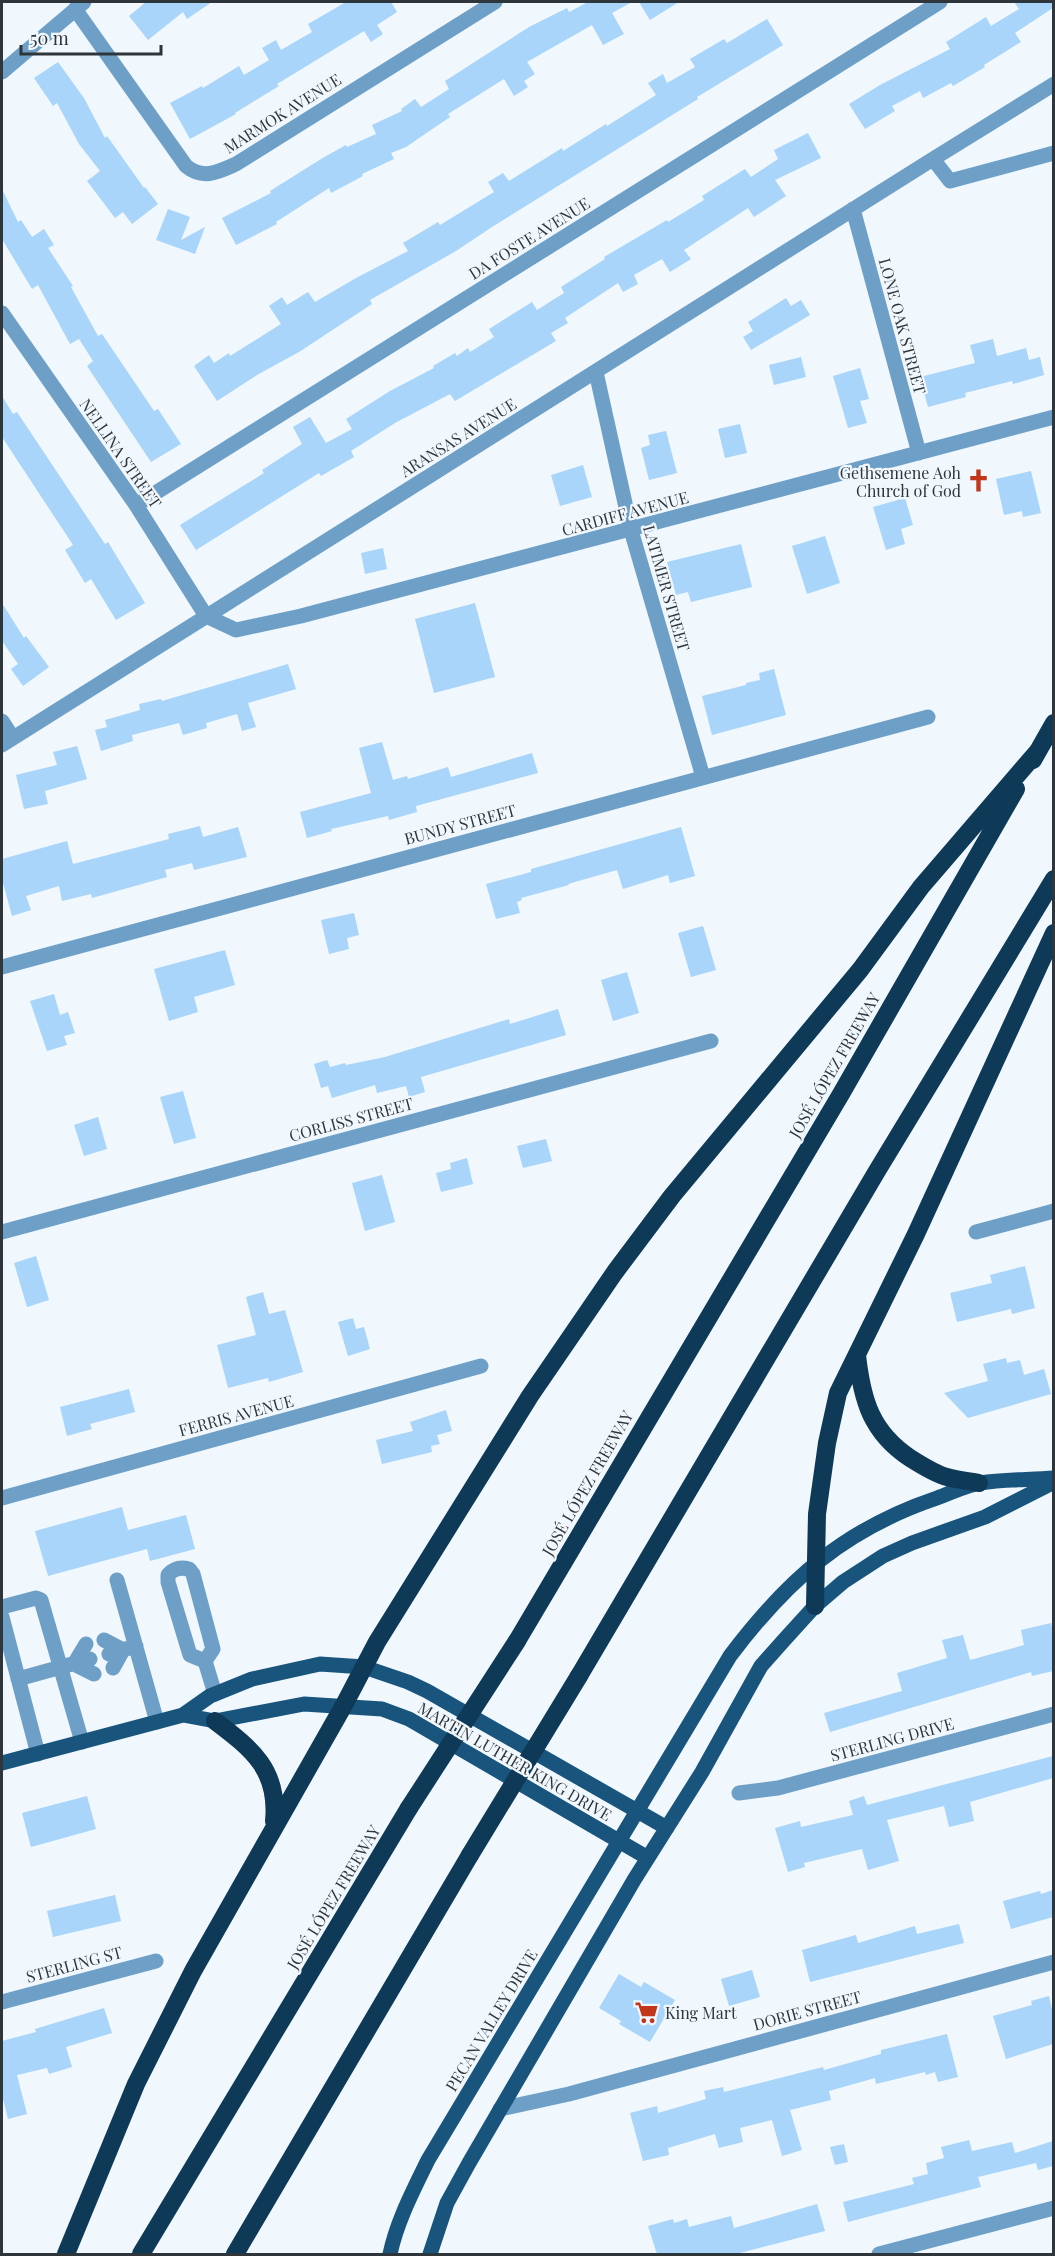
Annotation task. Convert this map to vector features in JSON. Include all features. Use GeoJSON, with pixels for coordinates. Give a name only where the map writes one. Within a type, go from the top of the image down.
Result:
{"type":"FeatureCollection","features":[{"type":"Feature","properties":{"kind":"highway","name":"JOSÉ LÓPEZ FREEWAY"},"geometry":{"type":"LineString","coordinates":[[141,2254],[409,1809],[517,1641],[841,1094],[1053,723]]}},
{"type":"Feature","properties":{"kind":"highway"},"geometry":{"type":"LineString","coordinates":[[66,2254],[136,2084],[193,1971],[344,1705],[377,1642],[530,1396],[615,1272],[672,1196],[860,969],[921,887],[1038,751]]}},
{"type":"Feature","properties":{"kind":"highway"},"geometry":{"type":"LineString","coordinates":[[235,2254],[470,1855],[1053,879]]}},
{"type":"Feature","properties":{"kind":"highway"},"geometry":{"type":"LineString","coordinates":[[815,1606],[817,1514],[826,1443],[838,1393],[916,1233],[1053,933]]}},
{"type":"Feature","properties":{"kind":"highway"},"geometry":{"type":"LineString","coordinates":[[857,1354],[859,1380],[868,1409],[877,1428],[894,1448],[945,1477],[979,1483]]}},
{"type":"Feature","properties":{"kind":"highway"},"geometry":{"type":"LineString","coordinates":[[215,1721],[252,1750],[263,1765],[272,1782],[276,1803],[273,1828]]}},
{"type":"Feature","properties":{"kind":"main road","name":"MARTIN LUTHER KING DRIVE"},"geometry":{"type":"LineString","coordinates":[[637,1810],[730,1656],[754,1624],[788,1587],[816,1562],[881,1520],[979,1483],[1053,1480]]}},
{"type":"Feature","properties":{"kind":"main road","name":"MARTIN LUTHER KING DRIVE"},"geometry":{"type":"LineString","coordinates":[[183,1715],[215,1721],[286,1706],[344,1705],[382,1709],[409,1719],[648,1858],[702,1772],[761,1666],[815,1606],[843,1582],[883,1556],[985,1517],[1053,1480]]}},
{"type":"Feature","properties":{"kind":"main road","name":"MARTIN LUTHER KING DRIVE"},"geometry":{"type":"LineString","coordinates":[[2,1763],[183,1715],[215,1694],[252,1679],[320,1664],[364,1667],[427,1691],[667,1828]]}},
{"type":"Feature","properties":{"kind":"main road","name":"PECAN VALLEY DRIVE"},"geometry":{"type":"LineString","coordinates":[[390,2254],[393,2239],[408,2200],[428,2160],[637,1810]]}},
{"type":"Feature","properties":{"kind":"main road"},"geometry":{"type":"LineString","coordinates":[[430,2254],[447,2203],[648,1858]]}},
{"type":"Feature","properties":{"kind":"street","name":"MARMOK AVENUE"},"geometry":{"type":"LineString","coordinates":[[80,5],[186,166],[192,171],[208,175],[236,164],[495,2]]}},
{"type":"Feature","properties":{"kind":"street","name":"DA FOSTE AVENUE"},"geometry":{"type":"LineString","coordinates":[[136,505],[940,2]]}},
{"type":"Feature","properties":{"kind":"street"},"geometry":{"type":"LineString","coordinates":[[2,72],[80,5]]}},
{"type":"Feature","properties":{"kind":"street","name":"ARANSAS AVENUE"},"geometry":{"type":"LineString","coordinates":[[7,741],[1053,84]]}},
{"type":"Feature","properties":{"kind":"street"},"geometry":{"type":"LineString","coordinates":[[933,159],[950,181],[1053,153]]}},
{"type":"Feature","properties":{"kind":"street","name":"LONE OAK STREET"},"geometry":{"type":"LineString","coordinates":[[853,209],[918,453]]}},
{"type":"Feature","properties":{"kind":"street","name":"NELLINA STREET"},"geometry":{"type":"LineString","coordinates":[[2,313],[136,505],[206,616]]}},
{"type":"Feature","properties":{"kind":"street","name":"LATIMER STREET"},"geometry":{"type":"LineString","coordinates":[[596,372],[631,530],[703,777]]}},
{"type":"Feature","properties":{"kind":"street","name":"CARDIFF AVENUE"},"geometry":{"type":"LineString","coordinates":[[206,616],[236,630],[301,616],[1053,417]]}},
{"type":"Feature","properties":{"kind":"street","name":"BUNDY STREET"},"geometry":{"type":"LineString","coordinates":[[2,967],[928,717]]}},
{"type":"Feature","properties":{"kind":"street"},"geometry":{"type":"LineString","coordinates":[[2,721],[7,741]]}},
{"type":"Feature","properties":{"kind":"street","name":"CORLISS STREET"},"geometry":{"type":"LineString","coordinates":[[2,1232],[711,1041]]}},
{"type":"Feature","properties":{"kind":"street"},"geometry":{"type":"LineString","coordinates":[[976,1232],[1053,1211]]}},
{"type":"Feature","properties":{"kind":"street","name":"FERRIS AVENUE"},"geometry":{"type":"LineString","coordinates":[[2,1498],[481,1366]]}},
{"type":"Feature","properties":{"kind":"street"},"geometry":{"type":"LineString","coordinates":[[189,1569],[193,1574],[213,1649],[205,1661],[190,1656],[168,1582],[168,1575],[172,1570],[189,1569]]}},
{"type":"Feature","properties":{"kind":"street"},"geometry":{"type":"LineString","coordinates":[[117,1580],[117,1652],[157,1722]]}},
{"type":"Feature","properties":{"kind":"street"},"geometry":{"type":"LineString","coordinates":[[2,1607],[36,1598],[41,1600],[67,1666],[82,1742]]}},
{"type":"Feature","properties":{"kind":"street"},"geometry":{"type":"LineString","coordinates":[[2,1617],[38,1754]]}},
{"type":"Feature","properties":{"kind":"street"},"geometry":{"type":"LineString","coordinates":[[18,1679],[90,1659],[67,1666]]}},
{"type":"Feature","properties":{"kind":"street"},"geometry":{"type":"LineString","coordinates":[[205,1661],[215,1694]]}},
{"type":"Feature","properties":{"kind":"street","name":"STERLING DRIVE"},"geometry":{"type":"LineString","coordinates":[[739,1793],[778,1788],[1053,1714]]}},
{"type":"Feature","properties":{"kind":"street","name":"STERLING ST"},"geometry":{"type":"LineString","coordinates":[[2,2002],[156,1961]]}},
{"type":"Feature","properties":{"kind":"street","name":"DORIE STREET"},"geometry":{"type":"LineString","coordinates":[[500,2109],[569,2094],[1053,1962]]}},
{"type":"Feature","properties":{"kind":"street"},"geometry":{"type":"LineString","coordinates":[[879,2254],[1053,2208]]}},
{"type":"Feature","properties":{"kind":"building"},"geometry":{"type":"Polygon","coordinates":[[[146,2],[212,2],[187,19],[183,12],[148,40],[129,16],[146,2]]]}},
{"type":"Feature","properties":{"kind":"building"},"geometry":{"type":"Polygon","coordinates":[[[346,2],[391,2],[397,12],[377,25],[383,34],[371,42],[364,31],[277,84],[279,86],[236,114],[190,139],[170,103],[202,86],[203,88],[239,66],[244,75],[269,60],[262,48],[276,40],[281,50],[312,32],[308,24],[346,2]]]}},
{"type":"Feature","properties":{"kind":"building"},"geometry":{"type":"Polygon","coordinates":[[[588,2],[632,2],[612,13],[624,34],[603,45],[592,25],[527,62],[535,74],[524,81],[528,87],[514,96],[504,79],[448,114],[450,117],[406,147],[391,153],[394,159],[362,174],[363,176],[331,193],[329,188],[276,222],[277,224],[236,245],[222,218],[271,193],[270,191],[346,145],[347,147],[376,134],[372,125],[402,111],[401,109],[415,99],[421,107],[449,89],[445,81],[529,27],[567,8],[569,12],[588,2]]]}},
{"type":"Feature","properties":{"kind":"building"},"geometry":{"type":"Polygon","coordinates":[[[639,2],[679,2],[650,20],[639,2]]]}},
{"type":"Feature","properties":{"kind":"building"},"geometry":{"type":"Polygon","coordinates":[[[1014,2],[1053,2],[1053,8],[1015,33],[1021,42],[984,65],[985,67],[953,86],[951,83],[923,98],[920,91],[892,106],[895,111],[865,129],[849,104],[880,85],[950,49],[946,42],[986,17],[991,26],[1019,9],[1014,2]]]}},
{"type":"Feature","properties":{"kind":"building"},"geometry":{"type":"Polygon","coordinates":[[[767,19],[783,45],[697,97],[698,99],[456,251],[370,300],[372,304],[299,352],[257,375],[217,401],[194,366],[209,355],[214,363],[229,353],[230,356],[281,324],[269,306],[282,297],[287,305],[308,292],[315,302],[408,251],[403,243],[438,222],[440,225],[494,192],[488,182],[503,173],[509,181],[562,148],[563,151],[606,124],[607,126],[656,95],[648,83],[663,74],[667,83],[695,67],[690,59],[724,39],[727,43],[767,19]]]}},
{"type":"Feature","properties":{"kind":"building"},"geometry":{"type":"Polygon","coordinates":[[[58,62],[84,98],[105,138],[107,136],[158,204],[132,224],[123,212],[115,218],[87,181],[100,171],[79,144],[57,103],[53,106],[34,78],[58,62]]]}},
{"type":"Feature","properties":{"kind":"building"},"geometry":{"type":"Polygon","coordinates":[[[808,133],[821,158],[775,180],[786,196],[754,217],[748,208],[684,250],[691,259],[670,272],[662,259],[634,275],[638,284],[623,292],[618,283],[565,318],[568,323],[551,333],[556,341],[455,401],[450,394],[395,423],[351,451],[354,457],[321,476],[319,473],[196,550],[180,525],[264,473],[262,470],[302,444],[293,427],[310,417],[326,443],[352,429],[346,419],[390,391],[434,368],[433,366],[455,353],[457,356],[468,348],[470,352],[494,337],[489,329],[532,302],[537,310],[564,293],[561,287],[605,259],[604,257],[704,200],[702,196],[745,169],[751,177],[778,159],[774,150],[808,133]]]}},
{"type":"Feature","properties":{"kind":"building"},"geometry":{"type":"Polygon","coordinates":[[[2,189],[18,222],[21,220],[32,237],[44,229],[54,245],[48,248],[73,286],[71,287],[98,336],[102,334],[154,411],[158,409],[181,444],[151,462],[87,366],[93,361],[79,339],[70,344],[38,285],[32,289],[2,239],[2,189]]]}},
{"type":"Feature","properties":{"kind":"building"},"geometry":{"type":"Polygon","coordinates":[[[168,209],[190,217],[181,240],[205,227],[195,254],[156,240],[168,209]]]}},
{"type":"Feature","properties":{"kind":"building"},"geometry":{"type":"Polygon","coordinates":[[[786,298],[791,306],[801,300],[810,315],[751,350],[743,337],[753,331],[748,322],[786,298]]]}},
{"type":"Feature","properties":{"kind":"building"},"geometry":{"type":"Polygon","coordinates":[[[993,339],[997,356],[1026,348],[1029,360],[1040,357],[1044,375],[1013,384],[1012,381],[965,393],[966,397],[928,407],[920,377],[975,363],[970,345],[993,339]]]}},
{"type":"Feature","properties":{"kind":"building"},"geometry":{"type":"Polygon","coordinates":[[[801,357],[806,377],[774,385],[769,365],[801,357]]]}},
{"type":"Feature","properties":{"kind":"building"},"geometry":{"type":"Polygon","coordinates":[[[860,368],[869,399],[860,401],[867,423],[848,428],[833,376],[860,368]]]}},
{"type":"Feature","properties":{"kind":"building"},"geometry":{"type":"Polygon","coordinates":[[[2,396],[13,414],[17,412],[105,544],[108,542],[145,603],[116,620],[91,579],[85,583],[65,550],[73,545],[2,437],[2,396]]]}},
{"type":"Feature","properties":{"kind":"building"},"geometry":{"type":"Polygon","coordinates":[[[740,424],[747,453],[725,458],[718,429],[740,424]]]}},
{"type":"Feature","properties":{"kind":"building"},"geometry":{"type":"Polygon","coordinates":[[[666,431],[677,473],[649,480],[641,448],[650,445],[648,435],[666,431]]]}},
{"type":"Feature","properties":{"kind":"building"},"geometry":{"type":"Polygon","coordinates":[[[583,465],[592,497],[560,506],[551,475],[583,465]]]}},
{"type":"Feature","properties":{"kind":"building"},"geometry":{"type":"Polygon","coordinates":[[[1031,471],[1041,513],[1023,517],[1022,511],[1004,515],[996,479],[1031,471]]]}},
{"type":"Feature","properties":{"kind":"building"},"geometry":{"type":"Polygon","coordinates":[[[905,498],[913,525],[901,529],[905,544],[886,550],[873,507],[905,498]]]}},
{"type":"Feature","properties":{"kind":"building"},"geometry":{"type":"Polygon","coordinates":[[[825,536],[840,583],[807,594],[792,546],[825,536]]]}},
{"type":"Feature","properties":{"kind":"building"},"geometry":{"type":"Polygon","coordinates":[[[741,544],[752,587],[691,602],[688,592],[676,595],[667,562],[741,544]]]}},
{"type":"Feature","properties":{"kind":"building"},"geometry":{"type":"Polygon","coordinates":[[[383,548],[387,569],[365,574],[361,553],[383,548]]]}},
{"type":"Feature","properties":{"kind":"building"},"geometry":{"type":"Polygon","coordinates":[[[2,603],[24,638],[26,636],[49,667],[23,686],[11,669],[18,664],[2,641],[2,603]]]}},
{"type":"Feature","properties":{"kind":"building"},"geometry":{"type":"Polygon","coordinates":[[[475,603],[495,677],[434,693],[415,619],[475,603]]]}},
{"type":"Feature","properties":{"kind":"building"},"geometry":{"type":"Polygon","coordinates":[[[288,664],[296,689],[248,703],[256,727],[242,731],[237,714],[206,723],[207,728],[183,735],[179,723],[132,735],[133,741],[101,751],[95,730],[107,727],[105,720],[140,710],[139,704],[161,699],[162,701],[288,664]]]}},
{"type":"Feature","properties":{"kind":"building"},"geometry":{"type":"Polygon","coordinates":[[[774,669],[786,715],[712,735],[702,696],[760,680],[759,673],[774,669]]]}},
{"type":"Feature","properties":{"kind":"building"},"geometry":{"type":"Polygon","coordinates":[[[382,742],[393,780],[407,776],[408,779],[448,767],[451,777],[532,753],[538,773],[416,806],[417,812],[389,820],[388,816],[331,829],[332,831],[307,838],[300,812],[371,793],[359,748],[382,742]]]}},
{"type":"Feature","properties":{"kind":"building"},"geometry":{"type":"Polygon","coordinates":[[[77,746],[87,779],[45,791],[48,804],[24,809],[16,775],[57,765],[53,752],[77,746]]]}},
{"type":"Feature","properties":{"kind":"building"},"geometry":{"type":"Polygon","coordinates":[[[200,826],[203,837],[238,827],[247,857],[194,870],[192,863],[165,870],[167,877],[92,898],[91,894],[62,901],[59,886],[26,896],[31,910],[12,916],[2,879],[2,859],[67,841],[73,864],[169,839],[168,834],[200,826]]]}},
{"type":"Feature","properties":{"kind":"building"},"geometry":{"type":"Polygon","coordinates":[[[681,827],[695,876],[670,883],[668,875],[623,889],[617,870],[521,898],[522,900],[517,902],[520,913],[496,919],[486,884],[681,827]]]}},
{"type":"Feature","properties":{"kind":"building"},"geometry":{"type":"Polygon","coordinates":[[[354,913],[359,935],[347,938],[349,949],[329,954],[321,920],[354,913]]]}},
{"type":"Feature","properties":{"kind":"building"},"geometry":{"type":"Polygon","coordinates":[[[703,926],[716,970],[691,977],[678,933],[703,926]]]}},
{"type":"Feature","properties":{"kind":"building"},"geometry":{"type":"Polygon","coordinates":[[[225,950],[235,985],[194,997],[198,1012],[169,1021],[154,969],[225,950]]]}},
{"type":"Feature","properties":{"kind":"building"},"geometry":{"type":"Polygon","coordinates":[[[627,972],[639,1013],[613,1021],[601,980],[627,972]]]}},
{"type":"Feature","properties":{"kind":"building"},"geometry":{"type":"Polygon","coordinates":[[[54,994],[60,1015],[68,1012],[75,1033],[64,1036],[67,1045],[47,1051],[30,1001],[54,994]]]}},
{"type":"Feature","properties":{"kind":"building"},"geometry":{"type":"Polygon","coordinates":[[[558,1009],[566,1035],[421,1077],[425,1092],[409,1097],[406,1086],[377,1093],[375,1085],[332,1098],[328,1086],[321,1088],[314,1064],[327,1060],[330,1067],[385,1057],[509,1019],[510,1024],[558,1009]]]}},
{"type":"Feature","properties":{"kind":"building"},"geometry":{"type":"Polygon","coordinates":[[[183,1091],[196,1138],[174,1144],[160,1097],[183,1091]]]}},
{"type":"Feature","properties":{"kind":"building"},"geometry":{"type":"Polygon","coordinates":[[[98,1117],[107,1149],[84,1156],[74,1125],[98,1117]]]}},
{"type":"Feature","properties":{"kind":"building"},"geometry":{"type":"Polygon","coordinates":[[[546,1139],[552,1161],[523,1168],[517,1146],[546,1139]]]}},
{"type":"Feature","properties":{"kind":"building"},"geometry":{"type":"Polygon","coordinates":[[[467,1158],[473,1184],[441,1192],[436,1173],[451,1169],[450,1163],[467,1158]]]}},
{"type":"Feature","properties":{"kind":"building"},"geometry":{"type":"Polygon","coordinates":[[[382,1175],[395,1222],[365,1231],[352,1183],[382,1175]]]}},
{"type":"Feature","properties":{"kind":"building"},"geometry":{"type":"Polygon","coordinates":[[[36,1256],[49,1300],[27,1307],[14,1263],[36,1256]]]}},
{"type":"Feature","properties":{"kind":"building"},"geometry":{"type":"Polygon","coordinates":[[[1025,1266],[1035,1308],[1012,1314],[1011,1309],[957,1322],[950,1293],[992,1283],[990,1275],[1025,1266]]]}},
{"type":"Feature","properties":{"kind":"building"},"geometry":{"type":"Polygon","coordinates":[[[263,1292],[269,1314],[285,1310],[303,1372],[269,1382],[268,1378],[228,1388],[217,1345],[256,1335],[246,1297],[263,1292]]]}},
{"type":"Feature","properties":{"kind":"building"},"geometry":{"type":"Polygon","coordinates":[[[353,1318],[356,1329],[364,1327],[370,1349],[348,1356],[338,1322],[353,1318]]]}},
{"type":"Feature","properties":{"kind":"building"},"geometry":{"type":"Polygon","coordinates":[[[1006,1358],[1007,1363],[1020,1360],[1024,1375],[1044,1369],[1051,1394],[968,1418],[944,1393],[988,1381],[983,1364],[1006,1358]]]}},
{"type":"Feature","properties":{"kind":"building"},"geometry":{"type":"Polygon","coordinates":[[[129,1389],[135,1412],[90,1424],[92,1429],[67,1436],[60,1407],[129,1389]]]}},
{"type":"Feature","properties":{"kind":"building"},"geometry":{"type":"Polygon","coordinates":[[[446,1410],[452,1431],[437,1435],[440,1444],[431,1446],[432,1452],[382,1464],[376,1440],[413,1431],[410,1422],[446,1410]]]}},
{"type":"Feature","properties":{"kind":"building"},"geometry":{"type":"Polygon","coordinates":[[[122,1507],[128,1530],[186,1515],[195,1549],[150,1561],[147,1549],[48,1576],[35,1531],[122,1507]]]}},
{"type":"Feature","properties":{"kind":"building"},"geometry":{"type":"Polygon","coordinates":[[[1051,1623],[1053,1671],[1032,1676],[1031,1672],[830,1732],[824,1713],[902,1691],[897,1673],[947,1658],[942,1640],[963,1635],[970,1660],[1024,1645],[1021,1630],[1051,1623]]]}},
{"type":"Feature","properties":{"kind":"building"},"geometry":{"type":"Polygon","coordinates":[[[1053,1756],[1053,1778],[970,1802],[974,1821],[949,1827],[944,1806],[887,1820],[899,1861],[868,1870],[862,1849],[804,1863],[805,1867],[788,1872],[775,1828],[800,1821],[801,1827],[853,1815],[849,1801],[864,1796],[867,1805],[1053,1756]]]}},
{"type":"Feature","properties":{"kind":"building"},"geometry":{"type":"Polygon","coordinates":[[[87,1796],[96,1829],[31,1847],[22,1813],[87,1796]]]}},
{"type":"Feature","properties":{"kind":"building"},"geometry":{"type":"Polygon","coordinates":[[[1053,1890],[1053,1917],[1011,1929],[1003,1901],[1040,1891],[1041,1894],[1053,1890]]]}},
{"type":"Feature","properties":{"kind":"building"},"geometry":{"type":"Polygon","coordinates":[[[115,1895],[121,1921],[53,1937],[47,1911],[115,1895]]]}},
{"type":"Feature","properties":{"kind":"building"},"geometry":{"type":"Polygon","coordinates":[[[959,1924],[964,1943],[810,1982],[802,1950],[856,1935],[858,1943],[915,1926],[917,1934],[959,1924]]]}},
{"type":"Feature","properties":{"kind":"building"},"geometry":{"type":"Polygon","coordinates":[[[752,1970],[760,1997],[729,2006],[721,1979],[752,1970]]]}},
{"type":"Feature","properties":{"kind":"building","name":"King Mart"},"geometry":{"type":"Polygon","coordinates":[[[619,1974],[641,1987],[644,1982],[675,2000],[650,2042],[619,2024],[621,2021],[599,2008],[619,1974]]]}},
{"type":"Feature","properties":{"kind":"building"},"geometry":{"type":"Polygon","coordinates":[[[1049,1996],[1053,2013],[1053,2044],[1006,2059],[993,2016],[1032,2005],[1031,2001],[1049,1996]]]}},
{"type":"Feature","properties":{"kind":"building"},"geometry":{"type":"Polygon","coordinates":[[[104,2008],[112,2033],[66,2047],[72,2067],[49,2074],[47,2068],[17,2075],[27,2114],[8,2119],[2,2095],[2,2041],[36,2032],[35,2029],[104,2008]]]}},
{"type":"Feature","properties":{"kind":"building"},"geometry":{"type":"Polygon","coordinates":[[[947,2034],[958,2077],[938,2082],[935,2072],[926,2075],[925,2072],[876,2084],[875,2078],[829,2091],[831,2100],[790,2110],[802,2150],[782,2156],[772,2120],[740,2128],[743,2142],[719,2148],[715,2134],[668,2148],[669,2155],[643,2161],[630,2113],[657,2106],[658,2113],[706,2099],[704,2091],[723,2087],[724,2092],[823,2067],[824,2070],[881,2054],[881,2050],[947,2034]]]}},
{"type":"Feature","properties":{"kind":"building"},"geometry":{"type":"Polygon","coordinates":[[[969,2140],[972,2151],[1012,2142],[1015,2153],[1053,2141],[1053,2166],[1038,2170],[1036,2163],[978,2177],[981,2187],[848,2222],[843,2202],[914,2184],[912,2178],[928,2174],[926,2163],[944,2158],[941,2147],[969,2140]]]}},
{"type":"Feature","properties":{"kind":"building"},"geometry":{"type":"Polygon","coordinates":[[[844,2144],[848,2162],[835,2165],[830,2147],[844,2144]]]}},
{"type":"Feature","properties":{"kind":"building"},"geometry":{"type":"Polygon","coordinates":[[[817,2204],[825,2231],[736,2254],[657,2254],[648,2226],[673,2219],[674,2223],[687,2219],[689,2227],[731,2216],[734,2228],[817,2204]]]}},
{"type":"Feature","properties":{"kind":"place","name":"Gethsemene Aoh Church of God"},"geometry":{"type":"Point","coordinates":[979,481]}},
{"type":"Feature","properties":{"kind":"place","name":"King Mart"},"geometry":{"type":"Point","coordinates":[647,2012]}}]}
